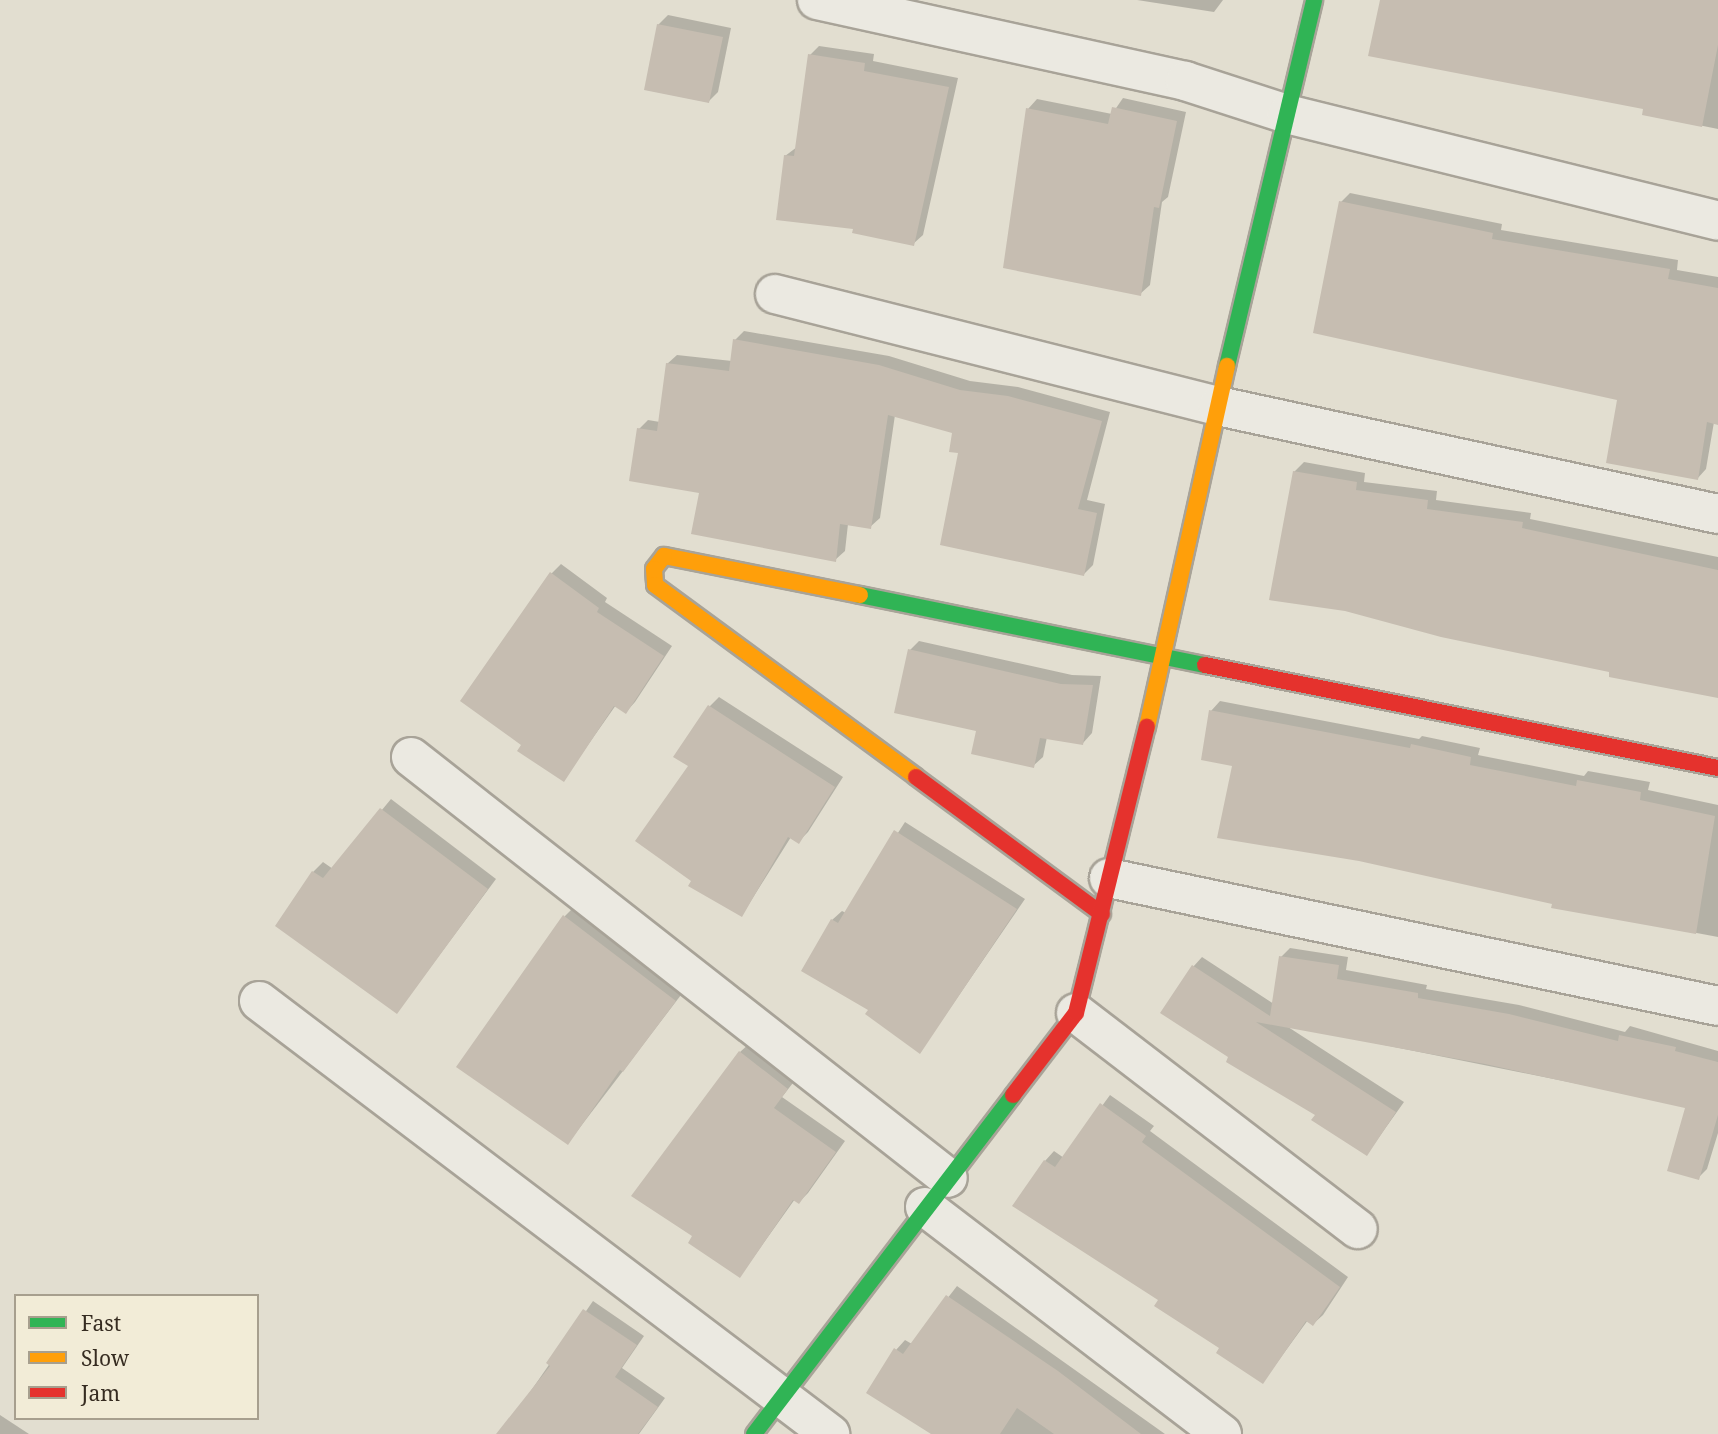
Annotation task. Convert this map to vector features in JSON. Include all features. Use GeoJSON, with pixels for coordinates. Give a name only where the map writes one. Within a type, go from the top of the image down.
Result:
{"type":"FeatureCollection","features":[{"type":"Feature","properties":{"kind":"street"},"geometry":{"type":"LineString","coordinates":[[817,0],[1185,81],[1287,114],[1718,221]]}},
{"type":"Feature","properties":{"kind":"street"},"geometry":{"type":"LineString","coordinates":[[754,1434],[936,1192],[1076,1013],[1165,657],[1218,406],[1314,0]]}},
{"type":"Feature","properties":{"kind":"street"},"geometry":{"type":"LineString","coordinates":[[775,294],[1218,406],[1718,514]]}},
{"type":"Feature","properties":{"kind":"street"},"geometry":{"type":"LineString","coordinates":[[1718,768],[664,556],[654,569],[656,585],[1106,896],[1718,1006]]}},
{"type":"Feature","properties":{"kind":"street"},"geometry":{"type":"LineString","coordinates":[[411,757],[936,1192],[1222,1434]]}},
{"type":"Feature","properties":{"kind":"street"},"geometry":{"type":"LineString","coordinates":[[259,1001],[830,1434]]}},
{"type":"Feature","properties":{"kind":"street"},"geometry":{"type":"LineString","coordinates":[[1076,1013],[1357,1229]]}},
{"type":"Feature","properties":{"kind":"building"},"geometry":{"type":"Polygon","coordinates":[[[1380,0],[1718,0],[1718,45],[1702,127],[1642,115],[1643,109],[1368,56],[1380,0]]]}},
{"type":"Feature","properties":{"kind":"building"},"geometry":{"type":"Polygon","coordinates":[[[657,24],[723,37],[709,103],[644,90],[657,24]]]}},
{"type":"Feature","properties":{"kind":"building"},"geometry":{"type":"Polygon","coordinates":[[[808,54],[865,63],[864,71],[949,87],[914,246],[852,233],[853,229],[776,220],[784,155],[794,156],[808,54]]]}},
{"type":"Feature","properties":{"kind":"building"},"geometry":{"type":"Polygon","coordinates":[[[1112,107],[1177,121],[1159,208],[1154,207],[1141,296],[1003,268],[1026,108],[1108,124],[1112,107]]]}},
{"type":"Feature","properties":{"kind":"building"},"geometry":{"type":"Polygon","coordinates":[[[1339,201],[1493,233],[1492,239],[1670,269],[1668,279],[1718,288],[1718,425],[1707,422],[1698,480],[1606,463],[1617,400],[1313,333],[1339,201]]]}},
{"type":"Feature","properties":{"kind":"building"},"geometry":{"type":"Polygon","coordinates":[[[733,339],[879,365],[960,390],[1008,396],[1102,421],[1078,509],[1097,513],[1084,576],[940,545],[958,453],[949,452],[952,433],[888,415],[871,529],[840,524],[836,562],[691,534],[699,493],[629,481],[637,428],[657,431],[666,363],[729,371],[733,339]]]}},
{"type":"Feature","properties":{"kind":"building"},"geometry":{"type":"Polygon","coordinates":[[[1293,471],[1357,482],[1356,490],[1428,500],[1427,509],[1523,522],[1522,528],[1718,570],[1718,698],[1609,677],[1609,672],[1441,637],[1345,611],[1269,600],[1293,471]]]}},
{"type":"Feature","properties":{"kind":"building"},"geometry":{"type":"Polygon","coordinates":[[[550,572],[599,608],[597,612],[664,656],[626,714],[614,706],[564,782],[517,751],[521,745],[460,701],[550,572]]]}},
{"type":"Feature","properties":{"kind":"building"},"geometry":{"type":"Polygon","coordinates":[[[908,649],[1061,684],[1093,685],[1083,745],[1040,738],[1034,768],[971,754],[976,731],[894,713],[908,649]]]}},
{"type":"Feature","properties":{"kind":"building"},"geometry":{"type":"Polygon","coordinates":[[[708,705],[835,787],[799,844],[788,837],[742,917],[688,886],[691,881],[635,841],[688,766],[673,757],[708,705]]]}},
{"type":"Feature","properties":{"kind":"building"},"geometry":{"type":"Polygon","coordinates":[[[1209,710],[1410,748],[1411,744],[1471,757],[1470,765],[1576,786],[1577,780],[1641,792],[1640,800],[1715,816],[1696,934],[1551,908],[1552,904],[1359,861],[1217,838],[1232,766],[1201,760],[1209,710]]]}},
{"type":"Feature","properties":{"kind":"building"},"geometry":{"type":"Polygon","coordinates":[[[380,808],[488,889],[397,1014],[275,926],[312,871],[323,878],[380,808]]]}},
{"type":"Feature","properties":{"kind":"building"},"geometry":{"type":"Polygon","coordinates":[[[894,830],[1017,909],[920,1054],[865,1014],[868,1010],[801,971],[831,919],[838,923],[894,830]]]}},
{"type":"Feature","properties":{"kind":"building"},"geometry":{"type":"Polygon","coordinates":[[[563,915],[676,1001],[623,1072],[620,1070],[568,1145],[456,1067],[563,915]]]}},
{"type":"Feature","properties":{"kind":"building"},"geometry":{"type":"Polygon","coordinates":[[[1279,956],[1339,965],[1337,979],[1418,993],[1418,998],[1509,1014],[1618,1041],[1619,1035],[1676,1047],[1675,1051],[1718,1062],[1718,1115],[1699,1180],[1667,1171],[1685,1108],[1485,1064],[1256,1022],[1396,1112],[1367,1156],[1311,1120],[1315,1115],[1226,1062],[1228,1057],[1160,1013],[1192,965],[1270,1016],[1279,956]]]}},
{"type":"Feature","properties":{"kind":"building"},"geometry":{"type":"Polygon","coordinates":[[[739,1051],[788,1089],[774,1108],[836,1152],[799,1204],[793,1200],[740,1278],[688,1243],[692,1236],[631,1196],[739,1051]]]}},
{"type":"Feature","properties":{"kind":"building"},"geometry":{"type":"Polygon","coordinates":[[[1100,1103],[1146,1136],[1142,1142],[1340,1287],[1313,1326],[1306,1321],[1263,1384],[1216,1353],[1219,1348],[1154,1306],[1158,1300],[1012,1206],[1044,1160],[1055,1167],[1100,1103]]]}},
{"type":"Feature","properties":{"kind":"building"},"geometry":{"type":"Polygon","coordinates":[[[946,1295],[1058,1371],[1141,1434],[1054,1434],[1017,1408],[1000,1434],[931,1434],[866,1393],[894,1348],[903,1354],[946,1295]]]}},
{"type":"Feature","properties":{"kind":"building"},"geometry":{"type":"Polygon","coordinates":[[[583,1309],[637,1345],[615,1377],[658,1407],[638,1434],[496,1434],[550,1366],[546,1363],[583,1309]]]}},
{"type":"Feature","properties":{"kind":"traffic: fast"},"geometry":{"type":"LineString","coordinates":[[1227,366],[1314,0]]}},
{"type":"Feature","properties":{"kind":"traffic: fast"},"geometry":{"type":"LineString","coordinates":[[860,595],[1205,665]]}},
{"type":"Feature","properties":{"kind":"traffic: fast"},"geometry":{"type":"LineString","coordinates":[[754,1434],[1013,1095]]}},
{"type":"Feature","properties":{"kind":"traffic: slow"},"geometry":{"type":"LineString","coordinates":[[1147,727],[1227,366]]}},
{"type":"Feature","properties":{"kind":"traffic: slow"},"geometry":{"type":"LineString","coordinates":[[860,595],[664,556],[654,569],[655,585],[916,777]]}},
{"type":"Feature","properties":{"kind":"traffic: jam"},"geometry":{"type":"LineString","coordinates":[[1205,665],[1718,768]]}},
{"type":"Feature","properties":{"kind":"traffic: jam"},"geometry":{"type":"LineString","coordinates":[[1013,1095],[1076,1013],[1147,727]]}},
{"type":"Feature","properties":{"kind":"traffic: jam"},"geometry":{"type":"LineString","coordinates":[[916,777],[1102,914]]}}]}
